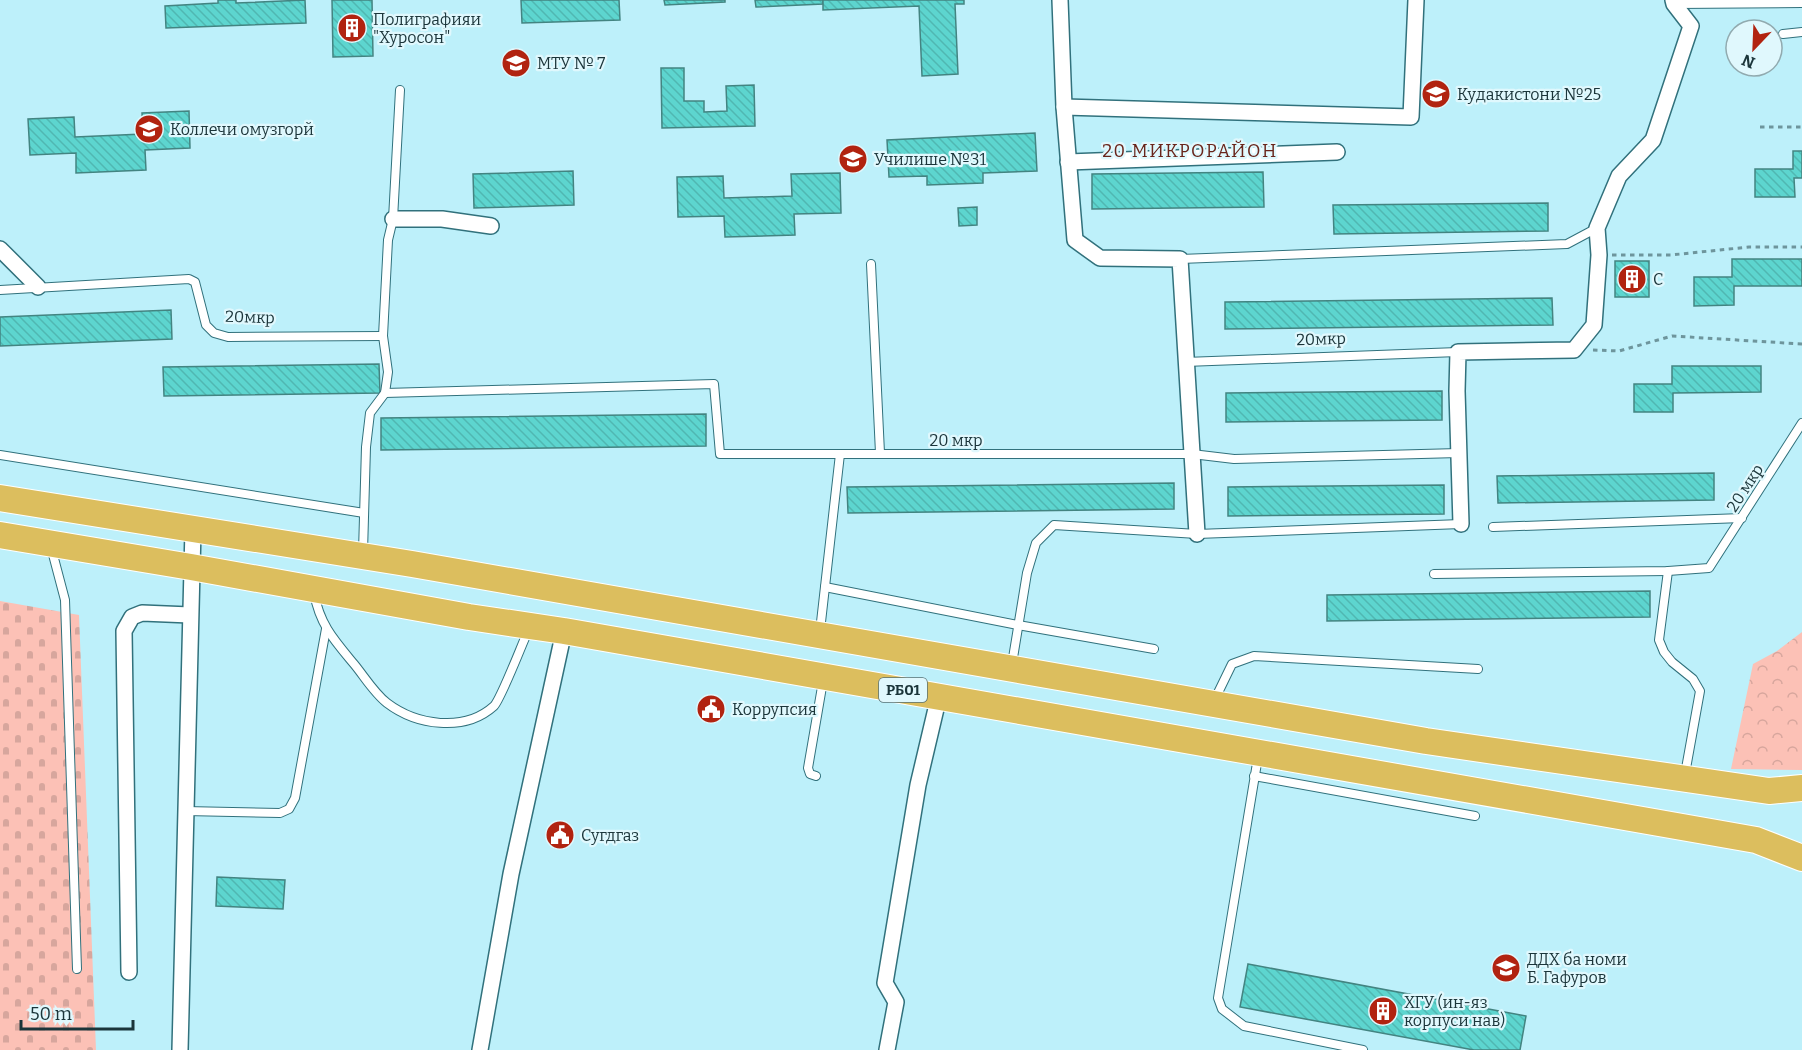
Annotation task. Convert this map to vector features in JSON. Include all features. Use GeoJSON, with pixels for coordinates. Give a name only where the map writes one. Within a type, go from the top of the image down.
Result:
{"type":"FeatureCollection","features":[{"type":"Feature","properties":{"kind":"highway","name":"РБ01"},"geometry":{"type":"LineString","coordinates":[[0,498],[534,585],[1426,741],[1769,791],[1802,788]]}},
{"type":"Feature","properties":{"kind":"highway","name":"РБ01"},"geometry":{"type":"LineString","coordinates":[[0,535],[1071,719],[1256,764],[1354,782],[1756,840],[1802,858]]}},
{"type":"Feature","properties":{"kind":"highway"},"geometry":{"type":"LineString","coordinates":[[530,627],[544,618],[548,609],[547,600],[534,585]]}},
{"type":"Feature","properties":{"kind":"highway"},"geometry":{"type":"LineString","coordinates":[[564,631],[556,621],[554,614],[562,597],[573,592]]}},
{"type":"Feature","properties":{"kind":"highway"},"geometry":{"type":"LineString","coordinates":[[1071,719],[1076,679]]}},
{"type":"Feature","properties":{"kind":"street"},"geometry":{"type":"LineString","coordinates":[[1060,0],[1064,107],[1075,240],[1101,258],[1180,259],[1197,534]]}},
{"type":"Feature","properties":{"kind":"street"},"geometry":{"type":"LineString","coordinates":[[1064,107],[1411,117],[1416,0]]}},
{"type":"Feature","properties":{"kind":"street"},"geometry":{"type":"LineString","coordinates":[[1574,350],[1594,325],[1599,255],[1597,228],[1619,176],[1653,140],[1691,26],[1674,2]]}},
{"type":"Feature","properties":{"kind":"street"},"geometry":{"type":"LineString","coordinates":[[1068,162],[1337,152]]}},
{"type":"Feature","properties":{"kind":"street"},"geometry":{"type":"LineString","coordinates":[[393,219],[442,219],[491,226]]}},
{"type":"Feature","properties":{"kind":"street"},"geometry":{"type":"LineString","coordinates":[[0,249],[38,287]]}},
{"type":"Feature","properties":{"kind":"street","name":"20мкр"},"geometry":{"type":"LineString","coordinates":[[1458,352],[1574,350]]}},
{"type":"Feature","properties":{"kind":"street"},"geometry":{"type":"LineString","coordinates":[[1458,352],[1461,524]]}},
{"type":"Feature","properties":{"kind":"street"},"geometry":{"type":"LineString","coordinates":[[180,1050],[193,529]]}},
{"type":"Feature","properties":{"kind":"street"},"geometry":{"type":"LineString","coordinates":[[129,972],[124,631],[132,617],[142,613],[190,615]]}},
{"type":"Feature","properties":{"kind":"street"},"geometry":{"type":"LineString","coordinates":[[480,1050],[511,874],[564,631]]}},
{"type":"Feature","properties":{"kind":"street"},"geometry":{"type":"LineString","coordinates":[[887,1050],[896,1002],[885,983],[918,785],[939,696]]}},
{"type":"Feature","properties":{"kind":"lane"},"geometry":{"type":"LineString","coordinates":[[1674,2],[1802,3]]}},
{"type":"Feature","properties":{"kind":"lane"},"geometry":{"type":"LineString","coordinates":[[1784,34],[1802,32]]}},
{"type":"Feature","properties":{"kind":"lane"},"geometry":{"type":"LineString","coordinates":[[363,556],[366,447],[370,413],[385,393],[388,372],[383,336],[388,240],[393,219],[400,90]]}},
{"type":"Feature","properties":{"kind":"lane"},"geometry":{"type":"LineString","coordinates":[[1180,259],[1567,244],[1597,228]]}},
{"type":"Feature","properties":{"kind":"lane"},"geometry":{"type":"LineString","coordinates":[[871,264],[880,453]]}},
{"type":"Feature","properties":{"kind":"lane","name":"20мкр"},"geometry":{"type":"LineString","coordinates":[[0,290],[189,279],[195,282],[206,325],[214,333],[228,337],[383,336]]}},
{"type":"Feature","properties":{"kind":"lane","name":"20мкр"},"geometry":{"type":"LineString","coordinates":[[1185,362],[1458,352]]}},
{"type":"Feature","properties":{"kind":"lane","name":"20 мкр"},"geometry":{"type":"LineString","coordinates":[[385,393],[714,384],[720,454],[1192,454]]}},
{"type":"Feature","properties":{"kind":"lane","name":"20 мкр"},"geometry":{"type":"LineString","coordinates":[[1668,571],[1709,568],[1802,423]]}},
{"type":"Feature","properties":{"kind":"lane"},"geometry":{"type":"LineString","coordinates":[[1192,454],[1234,459],[1460,453]]}},
{"type":"Feature","properties":{"kind":"lane"},"geometry":{"type":"LineString","coordinates":[[820,635],[840,454]]}},
{"type":"Feature","properties":{"kind":"lane"},"geometry":{"type":"LineString","coordinates":[[0,455],[364,513]]}},
{"type":"Feature","properties":{"kind":"lane"},"geometry":{"type":"LineString","coordinates":[[1493,527],[1742,518]]}},
{"type":"Feature","properties":{"kind":"lane"},"geometry":{"type":"LineString","coordinates":[[1011,669],[1027,573],[1036,543],[1054,525],[1197,534],[1461,524]]}},
{"type":"Feature","properties":{"kind":"lane"},"geometry":{"type":"LineString","coordinates":[[50,544],[65,600],[77,969]]}},
{"type":"Feature","properties":{"kind":"lane"},"geometry":{"type":"LineString","coordinates":[[1434,574],[1668,571],[1659,640],[1668,657],[1693,680],[1700,691],[1685,778]]}},
{"type":"Feature","properties":{"kind":"lane"},"geometry":{"type":"LineString","coordinates":[[825,587],[1018,626],[1154,649]]}},
{"type":"Feature","properties":{"kind":"lane"},"geometry":{"type":"LineString","coordinates":[[313,589],[317,611],[326,629],[385,702],[409,717],[432,723],[461,722],[481,715],[496,705],[530,627]]}},
{"type":"Feature","properties":{"kind":"lane"},"geometry":{"type":"LineString","coordinates":[[185,811],[280,813],[289,809],[295,798],[326,629]]}},
{"type":"Feature","properties":{"kind":"lane"},"geometry":{"type":"LineString","coordinates":[[1213,704],[1232,663],[1254,656],[1478,669]]}},
{"type":"Feature","properties":{"kind":"lane"},"geometry":{"type":"LineString","coordinates":[[816,776],[810,774],[808,768],[824,676]]}},
{"type":"Feature","properties":{"kind":"lane"},"geometry":{"type":"LineString","coordinates":[[1256,764],[1218,998],[1222,1009],[1244,1026],[1363,1050]]}},
{"type":"Feature","properties":{"kind":"lane"},"geometry":{"type":"LineString","coordinates":[[1354,782],[1475,816]]}},
{"type":"Feature","properties":{"kind":"path"},"geometry":{"type":"LineString","coordinates":[[1760,126],[1802,127]]}},
{"type":"Feature","properties":{"kind":"path"},"geometry":{"type":"LineString","coordinates":[[1599,255],[1671,255],[1749,247],[1802,247]]}},
{"type":"Feature","properties":{"kind":"path"},"geometry":{"type":"LineString","coordinates":[[1574,350],[1619,351],[1672,336],[1802,344]]}},
{"type":"Feature","properties":{"kind":"green space"},"geometry":{"type":"Polygon","coordinates":[[[0,601],[79,615],[96,1050],[0,1050],[0,601]]]}},
{"type":"Feature","properties":{"kind":"green space"},"geometry":{"type":"Polygon","coordinates":[[[1802,632],[1802,770],[1731,769],[1753,664],[1777,651],[1802,632]]]}},
{"type":"Feature","properties":{"kind":"building"},"geometry":{"type":"Polygon","coordinates":[[[218,0],[236,0],[236,3],[305,0],[306,23],[166,28],[165,6],[218,3],[218,0]]]}},
{"type":"Feature","properties":{"kind":"building","name":"Полиграфияи \"Хуросон\""},"geometry":{"type":"Polygon","coordinates":[[[332,0],[372,0],[373,56],[333,57],[332,0]]]}},
{"type":"Feature","properties":{"kind":"building"},"geometry":{"type":"Polygon","coordinates":[[[521,0],[619,0],[620,20],[522,23],[521,0]]]}},
{"type":"Feature","properties":{"kind":"building"},"geometry":{"type":"Polygon","coordinates":[[[664,0],[725,0],[725,2],[665,5],[664,0]]]}},
{"type":"Feature","properties":{"kind":"building"},"geometry":{"type":"Polygon","coordinates":[[[755,0],[823,0],[823,4],[756,7],[755,0]]]}},
{"type":"Feature","properties":{"kind":"building"},"geometry":{"type":"Polygon","coordinates":[[[823,0],[964,0],[964,4],[955,4],[958,74],[922,76],[919,6],[823,10],[823,0]]]}},
{"type":"Feature","properties":{"kind":"building"},"geometry":{"type":"Polygon","coordinates":[[[661,68],[684,68],[684,101],[704,101],[704,112],[727,111],[726,86],[754,85],[755,126],[662,128],[661,68]]]}},
{"type":"Feature","properties":{"kind":"building"},"geometry":{"type":"Polygon","coordinates":[[[189,111],[190,148],[145,150],[146,170],[76,173],[76,153],[30,155],[28,119],[74,117],[75,137],[143,134],[142,113],[189,111]]]}},
{"type":"Feature","properties":{"kind":"building"},"geometry":{"type":"Polygon","coordinates":[[[1035,133],[1037,171],[983,173],[983,183],[927,185],[927,176],[889,177],[887,140],[1035,133]]]}},
{"type":"Feature","properties":{"kind":"building"},"geometry":{"type":"Polygon","coordinates":[[[1793,151],[1802,151],[1802,178],[1794,178],[1795,197],[1755,197],[1755,169],[1793,169],[1793,151]]]}},
{"type":"Feature","properties":{"kind":"building"},"geometry":{"type":"Polygon","coordinates":[[[573,171],[574,205],[474,208],[473,174],[573,171]]]}},
{"type":"Feature","properties":{"kind":"building"},"geometry":{"type":"Polygon","coordinates":[[[1263,172],[1264,207],[1092,209],[1092,174],[1263,172]]]}},
{"type":"Feature","properties":{"kind":"building"},"geometry":{"type":"Polygon","coordinates":[[[840,173],[841,213],[794,214],[795,235],[725,237],[724,216],[678,217],[677,177],[723,176],[724,198],[792,196],[791,174],[840,173]]]}},
{"type":"Feature","properties":{"kind":"building"},"geometry":{"type":"Polygon","coordinates":[[[1548,203],[1548,231],[1334,234],[1333,205],[1548,203]]]}},
{"type":"Feature","properties":{"kind":"building"},"geometry":{"type":"Polygon","coordinates":[[[977,207],[977,225],[959,226],[958,208],[977,207]]]}},
{"type":"Feature","properties":{"kind":"building"},"geometry":{"type":"Polygon","coordinates":[[[1732,259],[1802,259],[1802,286],[1734,286],[1734,305],[1694,306],[1694,277],[1732,277],[1732,259]]]}},
{"type":"Feature","properties":{"kind":"building","name":"С"},"geometry":{"type":"Polygon","coordinates":[[[1615,261],[1649,261],[1649,297],[1615,297],[1615,261]]]}},
{"type":"Feature","properties":{"kind":"building"},"geometry":{"type":"Polygon","coordinates":[[[1552,298],[1553,325],[1225,329],[1225,302],[1552,298]]]}},
{"type":"Feature","properties":{"kind":"building"},"geometry":{"type":"Polygon","coordinates":[[[171,310],[172,339],[0,346],[0,317],[171,310]]]}},
{"type":"Feature","properties":{"kind":"building"},"geometry":{"type":"Polygon","coordinates":[[[379,364],[380,393],[164,396],[163,367],[379,364]]]}},
{"type":"Feature","properties":{"kind":"building"},"geometry":{"type":"Polygon","coordinates":[[[1672,366],[1761,366],[1761,392],[1673,393],[1673,412],[1634,412],[1634,384],[1672,384],[1672,366]]]}},
{"type":"Feature","properties":{"kind":"building"},"geometry":{"type":"Polygon","coordinates":[[[1442,391],[1442,420],[1226,422],[1226,393],[1442,391]]]}},
{"type":"Feature","properties":{"kind":"building"},"geometry":{"type":"Polygon","coordinates":[[[706,414],[706,446],[381,450],[381,418],[706,414]]]}},
{"type":"Feature","properties":{"kind":"building"},"geometry":{"type":"Polygon","coordinates":[[[1714,473],[1714,500],[1498,503],[1497,476],[1714,473]]]}},
{"type":"Feature","properties":{"kind":"building"},"geometry":{"type":"Polygon","coordinates":[[[1174,483],[1174,509],[848,513],[847,487],[1174,483]]]}},
{"type":"Feature","properties":{"kind":"building"},"geometry":{"type":"Polygon","coordinates":[[[1444,485],[1444,514],[1228,516],[1228,487],[1444,485]]]}},
{"type":"Feature","properties":{"kind":"building"},"geometry":{"type":"Polygon","coordinates":[[[1650,591],[1650,617],[1327,621],[1327,595],[1650,591]]]}},
{"type":"Feature","properties":{"kind":"building"},"geometry":{"type":"Polygon","coordinates":[[[217,877],[285,880],[283,909],[216,906],[217,877]]]}},
{"type":"Feature","properties":{"kind":"building","name":"ХГУ (ин-яз корпуси нав)"},"geometry":{"type":"Polygon","coordinates":[[[1248,964],[1526,1016],[1520,1050],[1474,1050],[1240,1007],[1248,964]]]}},
{"type":"Feature","properties":{"kind":"place","name":"Полиграфияи \"Хуросон\""},"geometry":{"type":"Point","coordinates":[352,28]}},
{"type":"Feature","properties":{"kind":"place","name":"МТУ № 7"},"geometry":{"type":"Point","coordinates":[516,63]}},
{"type":"Feature","properties":{"kind":"place","name":"Кудакистони №25"},"geometry":{"type":"Point","coordinates":[1436,94]}},
{"type":"Feature","properties":{"kind":"place","name":"Коллечи омузгорй"},"geometry":{"type":"Point","coordinates":[149,129]}},
{"type":"Feature","properties":{"kind":"place","name":"Училише №31"},"geometry":{"type":"Point","coordinates":[853,159]}},
{"type":"Feature","properties":{"kind":"place","name":"С"},"geometry":{"type":"Point","coordinates":[1632,279]}},
{"type":"Feature","properties":{"kind":"place","name":"Коррупсия"},"geometry":{"type":"Point","coordinates":[711,709]}},
{"type":"Feature","properties":{"kind":"place","name":"Сугдгаз"},"geometry":{"type":"Point","coordinates":[560,835]}},
{"type":"Feature","properties":{"kind":"place","name":"ДДХ ба номи Б. Гафуров"},"geometry":{"type":"Point","coordinates":[1506,968]}},
{"type":"Feature","properties":{"kind":"place","name":"ХГУ (ин-яз корпуси нав)"},"geometry":{"type":"Point","coordinates":[1383,1011]}},
{"type":"Feature","properties":{"kind":"district","name":"20 МИКРОРАЙОН"},"geometry":{"type":"Point","coordinates":[1190,151]}}]}
